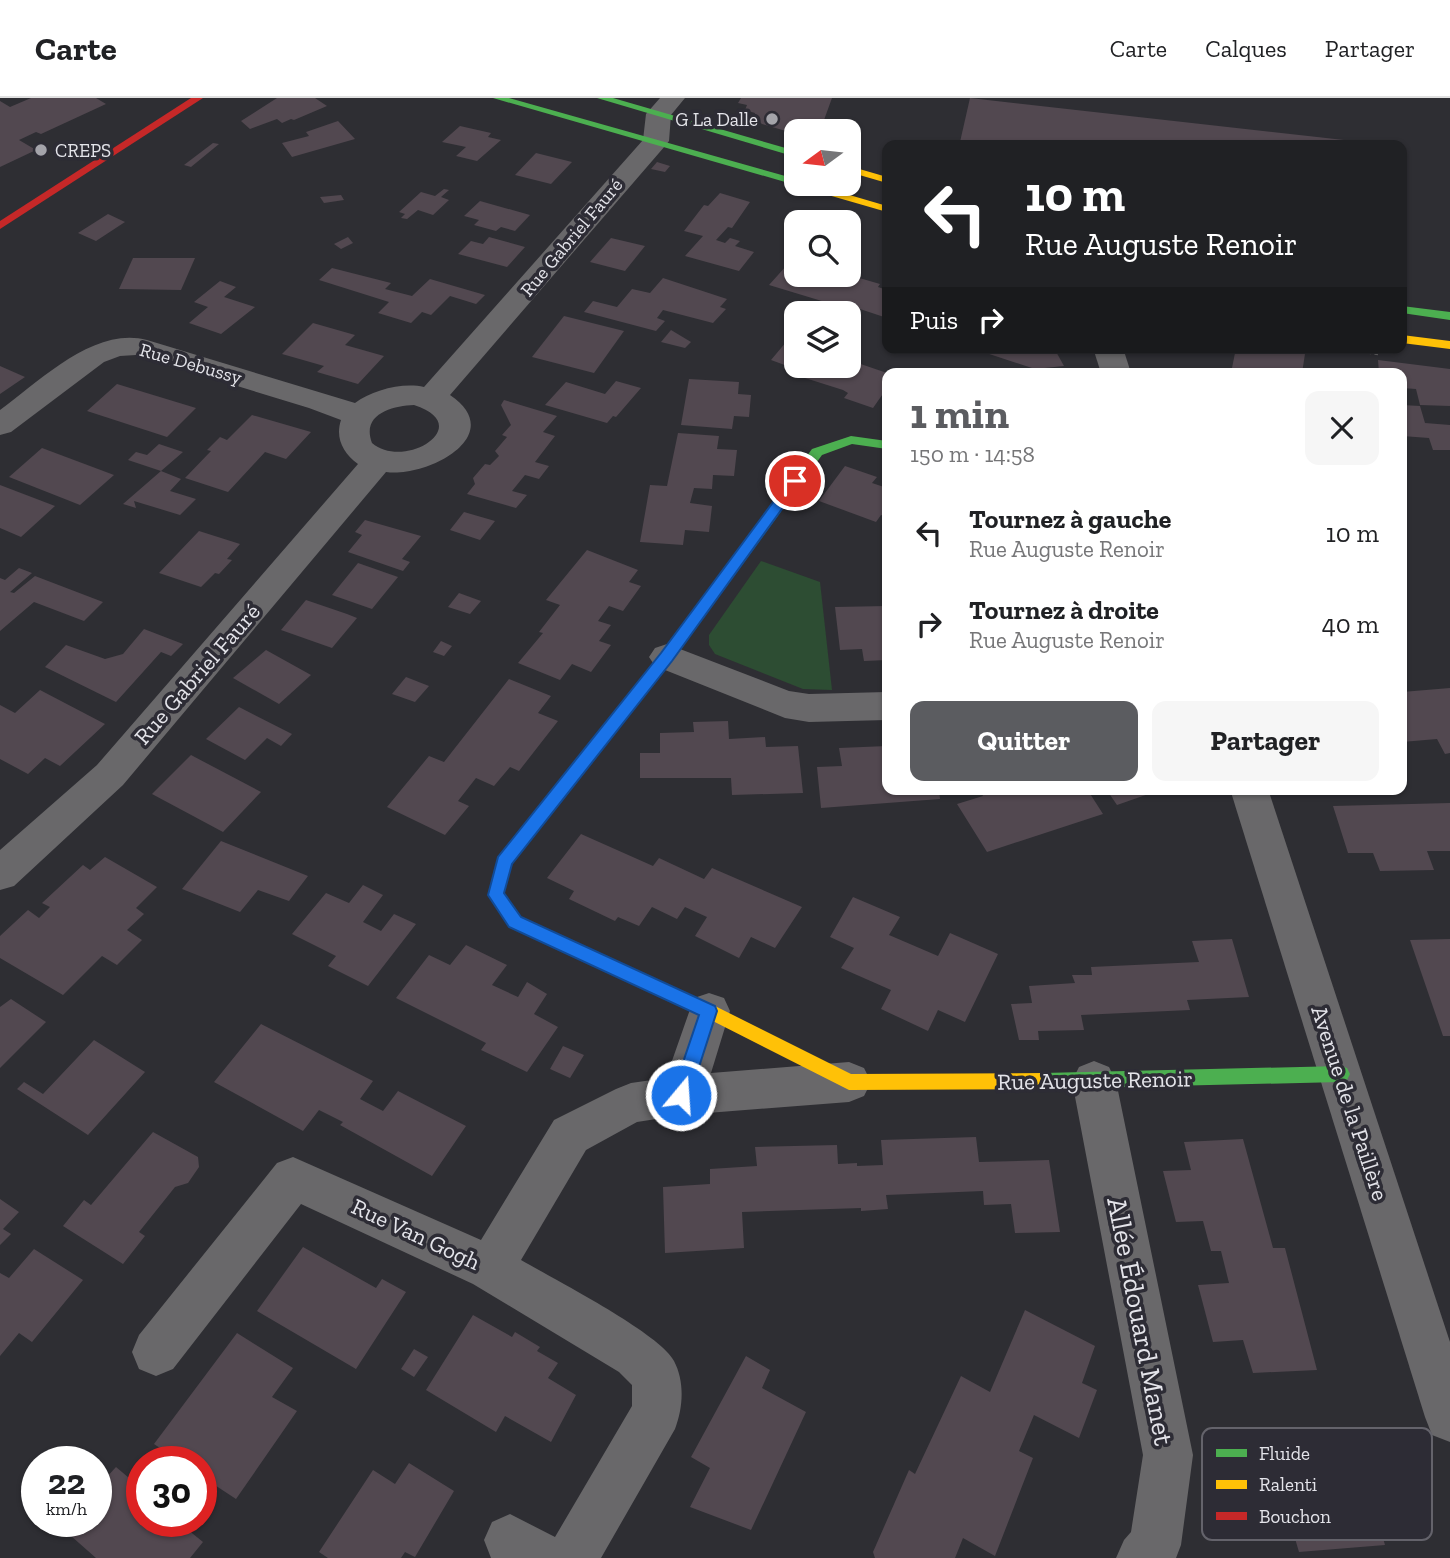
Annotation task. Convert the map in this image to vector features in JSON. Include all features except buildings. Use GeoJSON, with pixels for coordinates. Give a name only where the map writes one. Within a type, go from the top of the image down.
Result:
{"type":"FeatureCollection","features":[{"type":"Feature","properties":{"kind":"street"},"geometry":{"type":"LineString","coordinates":[[0,226],[198,98]]}},
{"type":"Feature","properties":{"kind":"street"},"geometry":{"type":"LineString","coordinates":[[498,98],[662,118],[784,176]]}},
{"type":"Feature","properties":{"kind":"street"},"geometry":{"type":"LineString","coordinates":[[547,98],[604,111],[662,118]]}},
{"type":"Feature","properties":{"kind":"street"},"geometry":{"type":"LineString","coordinates":[[602,98],[662,118],[784,150]]}},
{"type":"Feature","properties":{"kind":"street"},"geometry":{"type":"LineString","coordinates":[[662,118],[671,138],[695,140],[784,166]]}},
{"type":"Feature","properties":{"kind":"street","name":"Rue Gabriel Fauré"},"geometry":{"type":"LineString","coordinates":[[431,398],[662,118]]}},
{"type":"Feature","properties":{"kind":"street"},"geometry":{"type":"LineString","coordinates":[[861,172],[882,179]]}},
{"type":"Feature","properties":{"kind":"street"},"geometry":{"type":"LineString","coordinates":[[861,187],[882,194]]}},
{"type":"Feature","properties":{"kind":"street"},"geometry":{"type":"LineString","coordinates":[[842,196],[882,208]]}},
{"type":"Feature","properties":{"kind":"street"},"geometry":{"type":"LineString","coordinates":[[1407,311],[1450,316]]}},
{"type":"Feature","properties":{"kind":"street"},"geometry":{"type":"LineString","coordinates":[[1407,340],[1450,345]]}},
{"type":"Feature","properties":{"kind":"street","name":"Rue Debussy"},"geometry":{"type":"LineString","coordinates":[[0,425],[94,356],[116,347],[137,346],[359,416]]}},
{"type":"Feature","properties":{"kind":"street"},"geometry":{"type":"LineString","coordinates":[[416,395],[431,398],[445,404],[453,414],[456,425],[454,436],[445,447],[414,461],[379,460],[365,455],[356,447],[352,437],[353,426],[359,416],[383,400],[416,395]]}},
{"type":"Feature","properties":{"kind":"street","name":"Rue Auguste Renoir"},"geometry":{"type":"LineString","coordinates":[[849,1082],[709,1011],[515,922],[496,895],[504,862],[667,657],[817,452],[838,440],[870,439],[882,443]]}},
{"type":"Feature","properties":{"kind":"street","name":"Rue Gabriel Fauré"},"geometry":{"type":"LineString","coordinates":[[0,874],[110,775],[379,460]]}},
{"type":"Feature","properties":{"kind":"street"},"geometry":{"type":"LineString","coordinates":[[667,657],[785,704],[809,708],[882,706]]}},
{"type":"Feature","properties":{"kind":"street","name":"Avenue de la Paillère"},"geometry":{"type":"LineString","coordinates":[[1251,795],[1450,1417]]}},
{"type":"Feature","properties":{"kind":"street"},"geometry":{"type":"LineString","coordinates":[[681,1095],[709,1011]]}},
{"type":"Feature","properties":{"kind":"street","name":"Rue Auguste Renoir"},"geometry":{"type":"LineString","coordinates":[[681,1095],[849,1082],[1094,1081],[1341,1074]]}},
{"type":"Feature","properties":{"kind":"street","name":"Allée Édouard Manet"},"geometry":{"type":"LineString","coordinates":[[1094,1081],[1168,1455],[1155,1545],[1142,1558]]}},
{"type":"Feature","properties":{"kind":"street","name":"Rue Van Gogh"},"geometry":{"type":"LineString","coordinates":[[156,1352],[293,1178],[490,1268],[570,1135],[631,1103],[681,1095]]}},
{"type":"Feature","properties":{"kind":"street"},"geometry":{"type":"LineString","coordinates":[[490,1268],[636,1355],[656,1375],[657,1411],[572,1558]]}},
{"type":"Feature","properties":{"kind":"green space"},"geometry":{"type":"Polygon","coordinates":[[[761,561],[820,582],[832,690],[803,689],[715,654],[709,645],[709,635],[761,561]]]}},
{"type":"Feature","properties":{"kind":"traffic: fast"},"geometry":{"type":"LineString","coordinates":[[498,98],[784,179]]}},
{"type":"Feature","properties":{"kind":"traffic: fast"},"geometry":{"type":"LineString","coordinates":[[602,98],[784,151]]}},
{"type":"Feature","properties":{"kind":"traffic: fast"},"geometry":{"type":"LineString","coordinates":[[1407,311],[1450,316]]}},
{"type":"Feature","properties":{"kind":"traffic: fast"},"geometry":{"type":"LineString","coordinates":[[626,973],[515,922],[496,895],[504,862],[667,657],[817,452],[851,440],[882,444]]}},
{"type":"Feature","properties":{"kind":"traffic: fast"},"geometry":{"type":"LineString","coordinates":[[1043,1081],[1341,1074]]}},
{"type":"Feature","properties":{"kind":"traffic: slow"},"geometry":{"type":"LineString","coordinates":[[861,172],[882,179]]}},
{"type":"Feature","properties":{"kind":"traffic: slow"},"geometry":{"type":"LineString","coordinates":[[842,196],[882,208]]}},
{"type":"Feature","properties":{"kind":"traffic: slow"},"geometry":{"type":"LineString","coordinates":[[1407,340],[1450,345]]}},
{"type":"Feature","properties":{"kind":"traffic: slow"},"geometry":{"type":"LineString","coordinates":[[626,973],[709,1011],[849,1082],[1043,1081]]}},
{"type":"Feature","properties":{"kind":"traffic: jam"},"geometry":{"type":"LineString","coordinates":[[0,226],[198,98]]}},
{"type":"Feature","properties":{"kind":"place","name":"G La Dalle"},"geometry":{"type":"Point","coordinates":[772,119]}},
{"type":"Feature","properties":{"kind":"place","name":"CREPS"},"geometry":{"type":"Point","coordinates":[41,150]}},
{"type":"Feature","properties":{"kind":"route"},"geometry":{"type":"LineString","coordinates":[[681,1095],[709,1011],[515,922],[496,895],[504,862],[667,657],[795,481]]}}]}
